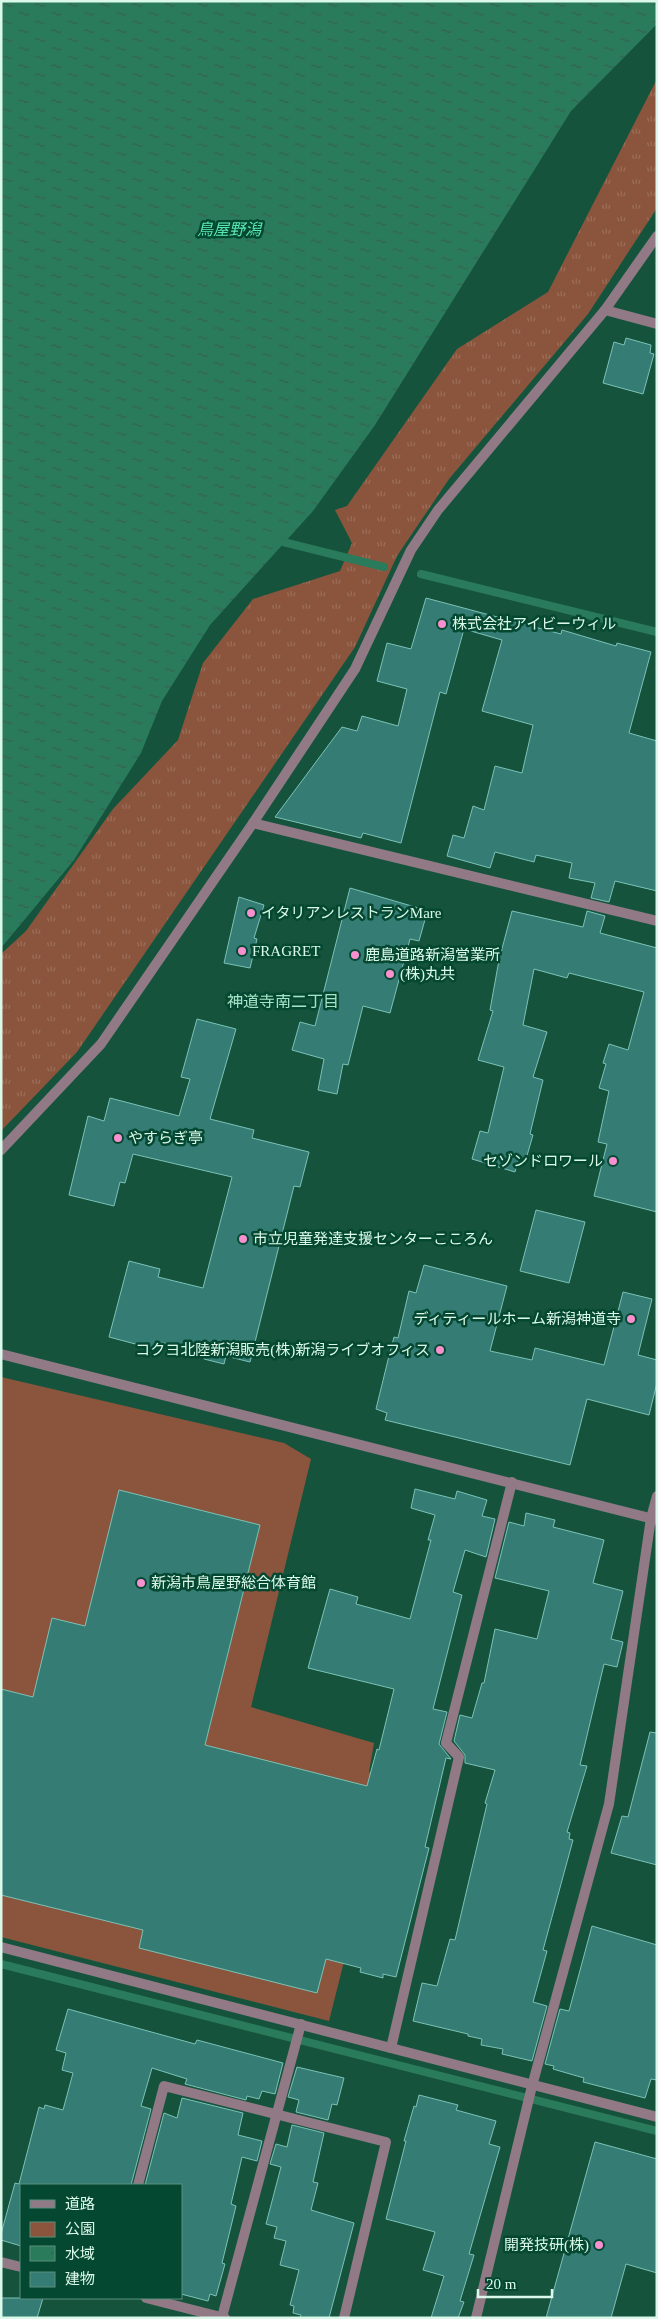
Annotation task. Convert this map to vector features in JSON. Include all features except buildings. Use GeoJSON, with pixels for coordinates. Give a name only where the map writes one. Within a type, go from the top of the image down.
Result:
{"type":"FeatureCollection","features":[{"type":"Feature","properties":{"kind":"street"},"geometry":{"type":"LineString","coordinates":[[1,1150],[101,1044],[253,823],[354,669],[411,550],[433,518],[605,310],[657,236]]}},
{"type":"Feature","properties":{"kind":"street"},"geometry":{"type":"LineString","coordinates":[[605,310],[657,324]]}},
{"type":"Feature","properties":{"kind":"street"},"geometry":{"type":"LineString","coordinates":[[253,823],[657,921]]}},
{"type":"Feature","properties":{"kind":"street"},"geometry":{"type":"LineString","coordinates":[[1,1354],[654,1519]]}},
{"type":"Feature","properties":{"kind":"street"},"geometry":{"type":"LineString","coordinates":[[391,2048],[459,1757],[446,1743],[512,1482]]}},
{"type":"Feature","properties":{"kind":"street"},"geometry":{"type":"LineString","coordinates":[[476,2318],[532,2086],[608,1804],[657,1496]]}},
{"type":"Feature","properties":{"kind":"street"},"geometry":{"type":"LineString","coordinates":[[1,1947],[657,2117]]}},
{"type":"Feature","properties":{"kind":"street"},"geometry":{"type":"LineString","coordinates":[[150,2299],[224,2317],[301,2024]]}},
{"type":"Feature","properties":{"kind":"street"},"geometry":{"type":"LineString","coordinates":[[138,2184],[164,2086],[386,2142],[344,2318]]}},
{"type":"Feature","properties":{"kind":"street"},"geometry":{"type":"LineString","coordinates":[[1,2262],[20,2267]]}},
{"type":"Feature","properties":{"kind":"green space"},"geometry":{"type":"Polygon","coordinates":[[[657,79],[657,208],[588,314],[449,479],[397,556],[355,647],[77,1052],[1,1131],[1,954],[26,931],[113,809],[178,740],[203,663],[253,599],[340,571],[352,543],[335,510],[347,506],[457,349],[548,292],[657,79]]]}},
{"type":"Feature","properties":{"kind":"green space","name":"新潟市鳥屋野総合体育館"},"geometry":{"type":"Polygon","coordinates":[[[1,1377],[284,1443],[311,1459],[251,1707],[374,1743],[369,1772],[390,1779],[329,2021],[1,1937],[1,1377]]]}},
{"type":"Feature","properties":{"kind":"water","name":"鳥屋野潟"},"geometry":{"type":"Polygon","coordinates":[[[1,1],[657,1],[657,24],[571,111],[375,425],[313,511],[210,625],[162,701],[141,753],[74,860],[1,948],[1,1]]]}},
{"type":"Feature","properties":{"kind":"waterway"},"geometry":{"type":"LineString","coordinates":[[275,540],[384,567]]}},
{"type":"Feature","properties":{"kind":"waterway"},"geometry":{"type":"LineString","coordinates":[[421,574],[657,632]]}},
{"type":"Feature","properties":{"kind":"waterway"},"geometry":{"type":"LineString","coordinates":[[1,1964],[657,2131]]}},
{"type":"Feature","properties":{"kind":"place","name":"株式会社アイビーウィル"},"geometry":{"type":"Point","coordinates":[442,624]}},
{"type":"Feature","properties":{"kind":"place","name":"イタリアンレストランMare"},"geometry":{"type":"Point","coordinates":[251,913]}},
{"type":"Feature","properties":{"kind":"place","name":"FRAGRET"},"geometry":{"type":"Point","coordinates":[242,951]}},
{"type":"Feature","properties":{"kind":"place","name":"鹿島道路新潟営業所"},"geometry":{"type":"Point","coordinates":[355,955]}},
{"type":"Feature","properties":{"kind":"place","name":"(株)丸共"},"geometry":{"type":"Point","coordinates":[390,974]}},
{"type":"Feature","properties":{"kind":"place","name":"やすらぎ亭"},"geometry":{"type":"Point","coordinates":[118,1138]}},
{"type":"Feature","properties":{"kind":"place","name":"セゾンドロワール"},"geometry":{"type":"Point","coordinates":[613,1161]}},
{"type":"Feature","properties":{"kind":"place","name":"市立児童発達支援センターこころん"},"geometry":{"type":"Point","coordinates":[243,1239]}},
{"type":"Feature","properties":{"kind":"place","name":"ディティールホーム新潟神道寺"},"geometry":{"type":"Point","coordinates":[631,1319]}},
{"type":"Feature","properties":{"kind":"place","name":"コクヨ北陸新潟販売(株)新潟ライブオフィス"},"geometry":{"type":"Point","coordinates":[440,1350]}},
{"type":"Feature","properties":{"kind":"place","name":"新潟市鳥屋野総合体育館"},"geometry":{"type":"Point","coordinates":[141,1583]}},
{"type":"Feature","properties":{"kind":"place","name":"開発技研(株)"},"geometry":{"type":"Point","coordinates":[599,2245]}},
{"type":"Feature","properties":{"kind":"district","name":"神道寺南二丁目"},"geometry":{"type":"Point","coordinates":[283,1001]}}]}
